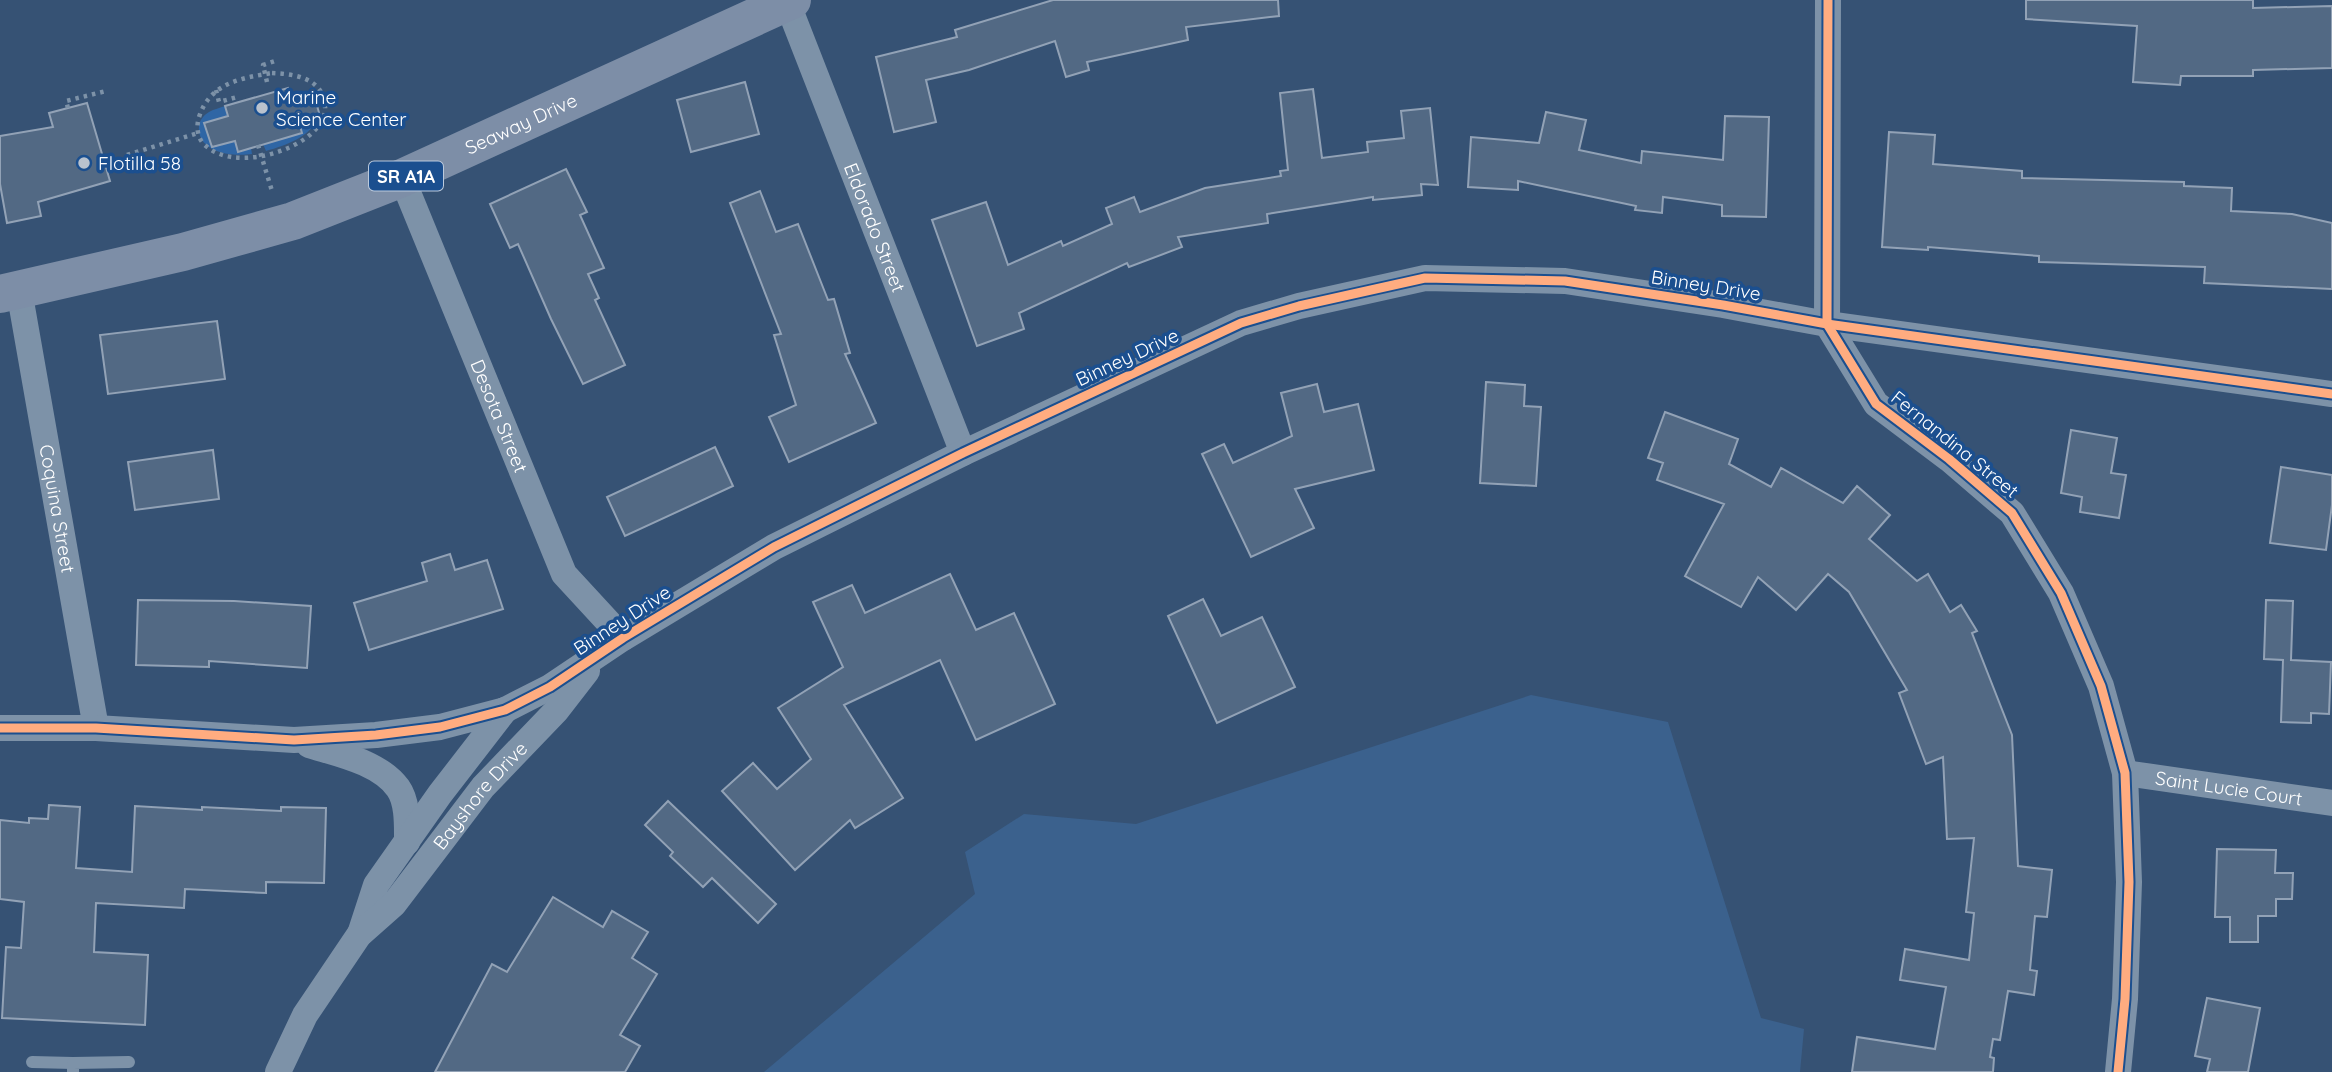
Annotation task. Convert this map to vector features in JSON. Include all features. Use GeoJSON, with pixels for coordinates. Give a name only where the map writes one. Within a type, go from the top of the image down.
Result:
{"type":"FeatureCollection","features":[{"type":"Feature","properties":{"kind":"main road","name":"Seaway Drive"},"geometry":{"type":"LineString","coordinates":[[10,292],[183,252],[293,221],[402,178],[789,1]]}},
{"type":"Feature","properties":{"kind":"street"},"geometry":{"type":"LineString","coordinates":[[1827,324],[1828,0]]}},
{"type":"Feature","properties":{"kind":"street","name":"Eldorado Street"},"geometry":{"type":"LineString","coordinates":[[789,1],[963,453]]}},
{"type":"Feature","properties":{"kind":"street","name":"Desota Street"},"geometry":{"type":"LineString","coordinates":[[402,178],[564,574],[623,638]]}},
{"type":"Feature","properties":{"kind":"street","name":"Binney Drive"},"geometry":{"type":"LineString","coordinates":[[0,728],[96,728],[294,740],[376,735],[440,727],[505,710],[550,687],[623,638],[774,547],[963,453],[1241,323],[1299,306],[1425,278],[1566,281],[1827,324],[2332,394]]}},
{"type":"Feature","properties":{"kind":"street","name":"Coquina Street"},"geometry":{"type":"LineString","coordinates":[[10,292],[96,728]]}},
{"type":"Feature","properties":{"kind":"street","name":"Fernandina Street"},"geometry":{"type":"LineString","coordinates":[[1827,324],[1876,404],[1950,459],[2012,513],[2061,593],[2101,686],[2125,773],[2129,882],[2125,999],[2118,1072]]}},
{"type":"Feature","properties":{"kind":"street","name":"Bayshore Drive"},"geometry":{"type":"LineString","coordinates":[[278,1072],[305,1015],[359,935],[394,904],[483,788],[556,711],[600,654]]}},
{"type":"Feature","properties":{"kind":"street","name":"Bayshore Drive"},"geometry":{"type":"LineString","coordinates":[[359,935],[376,885],[440,794],[505,710]]}},
{"type":"Feature","properties":{"kind":"street","name":"Bayshore Drive"},"geometry":{"type":"LineString","coordinates":[[294,740],[376,768],[398,789],[407,816],[407,842]]}},
{"type":"Feature","properties":{"kind":"street","name":"Saint Lucie Court"},"geometry":{"type":"LineString","coordinates":[[2125,773],[2332,803]]}},
{"type":"Feature","properties":{"kind":"lane"},"geometry":{"type":"LineString","coordinates":[[32,1062],[73,1068],[130,1062]]}},
{"type":"Feature","properties":{"kind":"path"},"geometry":{"type":"LineString","coordinates":[[267,82],[263,65],[278,60]]}},
{"type":"Feature","properties":{"kind":"path"},"geometry":{"type":"LineString","coordinates":[[265,74],[293,75],[317,85],[322,93],[325,111],[316,129],[306,138],[275,153],[239,158],[213,152],[201,141],[198,133],[197,123],[201,109],[216,89],[227,83],[265,74]]}},
{"type":"Feature","properties":{"kind":"path"},"geometry":{"type":"LineString","coordinates":[[216,89],[219,102],[237,97]]}},
{"type":"Feature","properties":{"kind":"path"},"geometry":{"type":"LineString","coordinates":[[68,108],[66,101],[106,91]]}},
{"type":"Feature","properties":{"kind":"path"},"geometry":{"type":"LineString","coordinates":[[127,155],[198,133]]}},
{"type":"Feature","properties":{"kind":"path"},"geometry":{"type":"LineString","coordinates":[[258,145],[274,197]]}},
{"type":"Feature","properties":{"kind":"shaded area"},"geometry":{"type":"Polygon","coordinates":[[[225,106],[228,116],[205,123],[212,147],[235,141],[251,148],[252,154],[226,154],[209,147],[203,142],[199,125],[201,119],[209,112],[225,106]]]}},
{"type":"Feature","properties":{"kind":"shaded area"},"geometry":{"type":"Polygon","coordinates":[[[320,116],[304,135],[266,151],[263,144],[302,133],[299,122],[320,116]]]}},
{"type":"Feature","properties":{"kind":"shaded area"},"geometry":{"type":"Polygon","coordinates":[[[1531,695],[1668,722],[1761,1018],[1804,1029],[1800,1072],[764,1072],[975,894],[965,852],[1024,814],[1136,824],[1531,695]]]}},
{"type":"Feature","properties":{"kind":"building"},"geometry":{"type":"Polygon","coordinates":[[[1053,0],[1278,0],[1279,16],[1186,27],[1188,40],[1087,62],[1089,70],[1066,77],[1055,41],[969,70],[926,80],[936,122],[894,132],[876,57],[957,37],[955,30],[1053,0]]]}},
{"type":"Feature","properties":{"kind":"building"},"geometry":{"type":"Polygon","coordinates":[[[2026,0],[2253,0],[2253,8],[2332,6],[2332,68],[2253,70],[2253,76],[2181,76],[2180,85],[2133,82],[2137,26],[2026,19],[2026,0]]]}},
{"type":"Feature","properties":{"kind":"building"},"geometry":{"type":"Polygon","coordinates":[[[745,82],[759,134],[691,152],[677,100],[745,82]]]}},
{"type":"Feature","properties":{"kind":"building","name":"Marine Science Center"},"geometry":{"type":"Polygon","coordinates":[[[288,88],[290,98],[313,92],[320,116],[299,122],[302,133],[238,152],[235,141],[212,147],[204,123],[228,116],[225,106],[288,88]]]}},
{"type":"Feature","properties":{"kind":"building"},"geometry":{"type":"Polygon","coordinates":[[[1313,89],[1322,158],[1368,152],[1367,142],[1404,138],[1401,111],[1430,108],[1438,185],[1421,184],[1422,195],[1373,200],[1373,197],[1267,214],[1268,223],[1178,237],[1182,247],[1129,267],[1127,263],[1019,313],[1024,329],[977,346],[932,220],[986,202],[1008,265],[1061,241],[1063,246],[1112,224],[1106,208],[1134,197],[1140,212],[1205,188],[1281,176],[1280,171],[1288,170],[1280,93],[1313,89]]]}},
{"type":"Feature","properties":{"kind":"building"},"geometry":{"type":"Polygon","coordinates":[[[87,103],[110,181],[38,202],[41,216],[7,223],[0,184],[0,136],[53,127],[49,113],[87,103]]]}},
{"type":"Feature","properties":{"kind":"building"},"geometry":{"type":"Polygon","coordinates":[[[1546,112],[1586,120],[1579,150],[1641,163],[1642,151],[1723,160],[1725,116],[1769,117],[1766,217],[1722,216],[1722,205],[1663,197],[1662,213],[1635,210],[1636,206],[1518,181],[1518,190],[1468,187],[1471,137],[1539,143],[1546,112]]]}},
{"type":"Feature","properties":{"kind":"building"},"geometry":{"type":"Polygon","coordinates":[[[1889,132],[1935,135],[1933,164],[2022,171],[2022,178],[2184,182],[2184,186],[2232,188],[2231,211],[2292,214],[2332,223],[2332,289],[2204,283],[2205,267],[2039,262],[2039,256],[1928,247],[1928,250],[1882,247],[1889,132]]]}},
{"type":"Feature","properties":{"kind":"building"},"geometry":{"type":"Polygon","coordinates":[[[566,169],[587,212],[580,215],[604,268],[588,274],[599,298],[595,300],[625,365],[583,384],[518,244],[510,248],[490,204],[566,169]]]}},
{"type":"Feature","properties":{"kind":"building"},"geometry":{"type":"Polygon","coordinates":[[[760,191],[776,232],[798,224],[828,300],[834,299],[850,353],[845,354],[876,423],[789,462],[769,417],[796,405],[774,335],[781,334],[730,203],[760,191]]]}},
{"type":"Feature","properties":{"kind":"building"},"geometry":{"type":"Polygon","coordinates":[[[217,321],[225,379],[108,394],[100,335],[217,321]]]}},
{"type":"Feature","properties":{"kind":"building"},"geometry":{"type":"Polygon","coordinates":[[[1486,382],[1525,385],[1524,406],[1541,407],[1536,486],[1480,483],[1486,382]]]}},
{"type":"Feature","properties":{"kind":"building"},"geometry":{"type":"Polygon","coordinates":[[[1317,384],[1324,412],[1358,404],[1374,470],[1295,489],[1314,528],[1251,557],[1202,454],[1224,444],[1233,463],[1292,436],[1281,393],[1317,384]]]}},
{"type":"Feature","properties":{"kind":"building"},"geometry":{"type":"Polygon","coordinates":[[[1665,412],[1738,439],[1729,464],[1771,487],[1781,468],[1843,503],[1857,486],[1890,515],[1869,539],[1917,581],[1928,574],[1950,612],[1961,605],[1977,631],[1972,633],[2012,735],[2018,866],[2052,870],[2047,917],[2035,916],[2030,970],[2037,971],[2034,995],[2008,991],[2000,1040],[1993,1039],[1990,1057],[1994,1058],[1993,1072],[1852,1072],[1857,1037],[1935,1049],[1946,987],[1900,980],[1905,949],[1969,960],[1974,913],[1966,912],[1974,838],[1947,839],[1943,757],[1926,764],[1899,693],[1907,690],[1849,592],[1828,574],[1796,610],[1758,577],[1741,607],[1685,576],[1724,504],[1657,480],[1663,463],[1648,458],[1665,412]]]}},
{"type":"Feature","properties":{"kind":"building"},"geometry":{"type":"Polygon","coordinates":[[[2071,430],[2117,438],[2111,473],[2126,475],[2119,518],[2080,512],[2082,497],[2061,493],[2071,430]]]}},
{"type":"Feature","properties":{"kind":"building"},"geometry":{"type":"Polygon","coordinates":[[[715,447],[733,486],[625,536],[607,497],[715,447]]]}},
{"type":"Feature","properties":{"kind":"building"},"geometry":{"type":"Polygon","coordinates":[[[213,450],[219,499],[135,510],[128,462],[213,450]]]}},
{"type":"Feature","properties":{"kind":"building"},"geometry":{"type":"Polygon","coordinates":[[[2281,467],[2332,475],[2332,505],[2326,550],[2270,543],[2281,467]]]}},
{"type":"Feature","properties":{"kind":"building"},"geometry":{"type":"Polygon","coordinates":[[[450,554],[455,570],[487,560],[503,609],[369,650],[354,603],[427,581],[422,563],[450,554]]]}},
{"type":"Feature","properties":{"kind":"building"},"geometry":{"type":"Polygon","coordinates":[[[950,574],[976,630],[1014,613],[1055,704],[976,740],[940,660],[844,705],[903,798],[855,828],[850,820],[795,870],[722,791],[753,763],[777,789],[811,759],[778,708],[843,667],[813,602],[852,585],[865,613],[950,574]]]}},
{"type":"Feature","properties":{"kind":"building"},"geometry":{"type":"Polygon","coordinates":[[[1203,599],[1221,636],[1262,617],[1295,687],[1217,723],[1168,616],[1203,599]]]}},
{"type":"Feature","properties":{"kind":"building"},"geometry":{"type":"Polygon","coordinates":[[[138,600],[234,601],[311,606],[307,668],[209,661],[209,667],[136,665],[138,600]]]}},
{"type":"Feature","properties":{"kind":"building"},"geometry":{"type":"Polygon","coordinates":[[[2266,600],[2293,601],[2291,660],[2331,662],[2329,714],[2311,713],[2311,723],[2281,722],[2283,660],[2264,659],[2266,600]]]}},
{"type":"Feature","properties":{"kind":"building"},"geometry":{"type":"Polygon","coordinates":[[[668,801],[776,904],[758,923],[712,878],[703,887],[670,856],[673,852],[645,825],[668,801]]]}},
{"type":"Feature","properties":{"kind":"building"},"geometry":{"type":"Polygon","coordinates":[[[49,805],[80,807],[76,868],[132,872],[135,806],[281,811],[281,807],[326,808],[324,883],[266,882],[266,893],[185,889],[184,908],[96,903],[94,952],[148,955],[145,1025],[2,1018],[6,947],[21,948],[24,902],[0,899],[0,820],[29,823],[29,818],[48,819],[49,805]]]}},
{"type":"Feature","properties":{"kind":"building"},"geometry":{"type":"Polygon","coordinates":[[[2217,849],[2276,850],[2275,873],[2293,873],[2292,899],[2276,899],[2276,916],[2258,916],[2258,942],[2230,942],[2230,917],[2215,917],[2217,849]]]}},
{"type":"Feature","properties":{"kind":"building"},"geometry":{"type":"Polygon","coordinates":[[[553,897],[603,927],[612,911],[648,932],[632,958],[657,974],[620,1035],[640,1046],[625,1072],[435,1072],[492,964],[507,972],[553,897]]]}},
{"type":"Feature","properties":{"kind":"building"},"geometry":{"type":"Polygon","coordinates":[[[2207,998],[2260,1008],[2248,1072],[2207,1072],[2210,1059],[2195,1056],[2207,998]]]}},
{"type":"Feature","properties":{"kind":"cycle path"},"geometry":{"type":"LineString","coordinates":[[1828,0],[1827,324],[1876,404],[1949,459],[2012,513],[2061,593],[2101,686],[2125,773],[2129,882],[2125,999],[2118,1072]]}},
{"type":"Feature","properties":{"kind":"cycle path"},"geometry":{"type":"LineString","coordinates":[[0,728],[96,728],[294,740],[376,735],[440,727],[505,710],[550,687],[623,638],[774,547],[963,453],[1241,323],[1299,306],[1425,278],[1565,281],[1827,324],[2332,394]]}},
{"type":"Feature","properties":{"kind":"place","name":"Marine Science Center"},"geometry":{"type":"Point","coordinates":[262,108]}},
{"type":"Feature","properties":{"kind":"place","name":"Flotilla 58"},"geometry":{"type":"Point","coordinates":[84,163]}}]}
